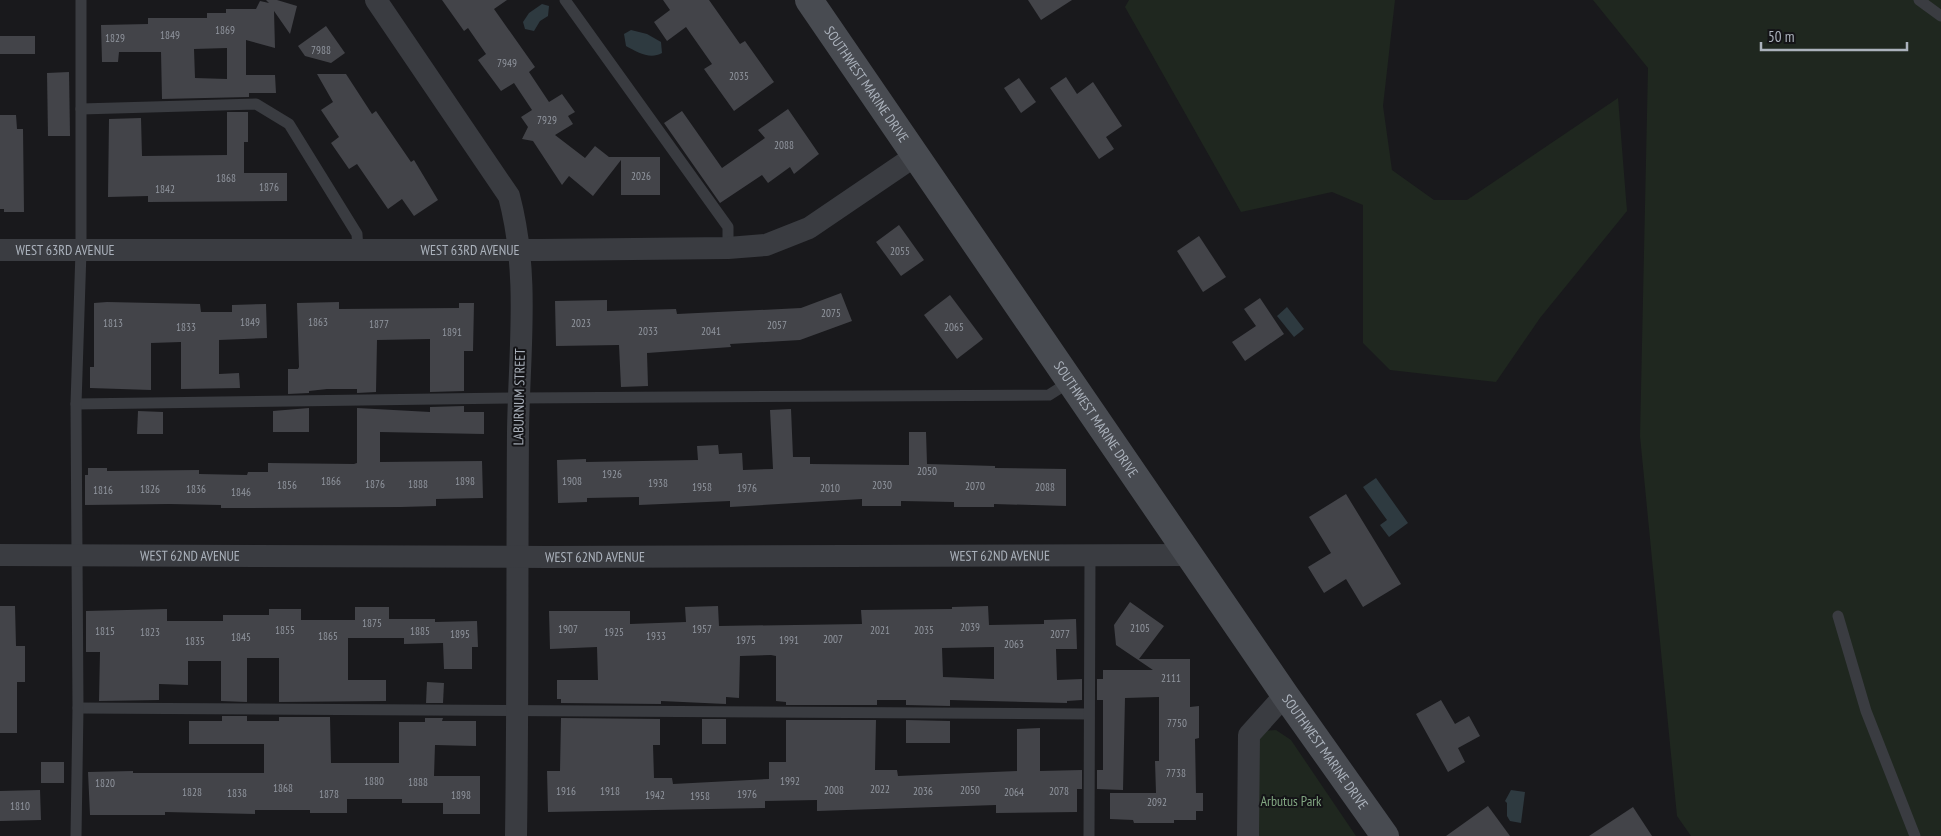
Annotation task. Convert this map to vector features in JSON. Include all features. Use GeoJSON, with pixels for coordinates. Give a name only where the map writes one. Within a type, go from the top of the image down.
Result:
{"type":"FeatureCollection","features":[{"type":"Feature","properties":{"kind":"main road","name":"SOUTHWEST MARINE DRIVE"},"geometry":{"type":"LineString","coordinates":[[809,0],[1189,555],[1385,836]]}},
{"type":"Feature","properties":{"kind":"street","name":"LABURNUM STREET"},"geometry":{"type":"LineString","coordinates":[[376,0],[509,196],[517,227],[523,279],[518,398],[516,836]]}},
{"type":"Feature","properties":{"kind":"street","name":"WEST 63RD AVENUE"},"geometry":{"type":"LineString","coordinates":[[0,250],[520,250],[728,248],[766,245],[808,228],[915,156]]}},
{"type":"Feature","properties":{"kind":"street","name":"WEST 62ND AVENUE"},"geometry":{"type":"LineString","coordinates":[[0,555],[518,557],[1189,555]]}},
{"type":"Feature","properties":{"kind":"street"},"geometry":{"type":"LineString","coordinates":[[1248,836],[1249,735],[1285,694]]}},
{"type":"Feature","properties":{"kind":"lane"},"geometry":{"type":"LineString","coordinates":[[76,836],[78,708],[76,404],[81,251],[81,0]]}},
{"type":"Feature","properties":{"kind":"lane"},"geometry":{"type":"LineString","coordinates":[[566,0],[728,227],[728,248]]}},
{"type":"Feature","properties":{"kind":"lane"},"geometry":{"type":"LineString","coordinates":[[1919,0],[1941,16]]}},
{"type":"Feature","properties":{"kind":"lane"},"geometry":{"type":"LineString","coordinates":[[81,109],[256,104],[289,124],[357,234],[358,250]]}},
{"type":"Feature","properties":{"kind":"lane"},"geometry":{"type":"LineString","coordinates":[[76,404],[518,398],[1049,395],[1071,381]]}},
{"type":"Feature","properties":{"kind":"lane"},"geometry":{"type":"LineString","coordinates":[[1089,836],[1090,556]]}},
{"type":"Feature","properties":{"kind":"lane"},"geometry":{"type":"LineString","coordinates":[[1838,616],[1866,711],[1915,836]]}},
{"type":"Feature","properties":{"kind":"lane"},"geometry":{"type":"LineString","coordinates":[[78,708],[1088,714]]}},
{"type":"Feature","properties":{"kind":"green space"},"geometry":{"type":"Polygon","coordinates":[[[1129,0],[1395,0],[1383,106],[1392,170],[1434,200],[1467,200],[1618,98],[1627,211],[1540,318],[1496,382],[1390,370],[1363,343],[1363,205],[1332,192],[1241,212],[1125,7],[1129,0]]]}},
{"type":"Feature","properties":{"kind":"green space"},"geometry":{"type":"Polygon","coordinates":[[[1593,0],[1941,0],[1941,836],[1691,836],[1677,816],[1640,436],[1648,68],[1593,0]]]}},
{"type":"Feature","properties":{"kind":"green space","name":"Arbutus Park"},"geometry":{"type":"Polygon","coordinates":[[[1276,730],[1291,740],[1356,836],[1256,836],[1257,743],[1263,731],[1276,730]]]}},
{"type":"Feature","properties":{"kind":"shaded area"},"geometry":{"type":"Polygon","coordinates":[[[542,4],[549,6],[548,16],[540,21],[534,31],[525,29],[523,22],[529,13],[542,4]]]}},
{"type":"Feature","properties":{"kind":"shaded area"},"geometry":{"type":"Polygon","coordinates":[[[631,30],[647,34],[661,42],[662,53],[653,56],[639,53],[626,46],[624,34],[631,30]]]}},
{"type":"Feature","properties":{"kind":"shaded area"},"geometry":{"type":"Polygon","coordinates":[[[1287,307],[1304,329],[1294,337],[1277,316],[1287,307]]]}},
{"type":"Feature","properties":{"kind":"shaded area"},"geometry":{"type":"Polygon","coordinates":[[[1376,478],[1408,523],[1389,537],[1380,525],[1387,520],[1363,487],[1376,478]]]}},
{"type":"Feature","properties":{"kind":"shaded area"},"geometry":{"type":"Polygon","coordinates":[[[1511,790],[1525,792],[1521,823],[1510,821],[1507,816],[1507,803],[1505,801],[1511,790]]]}},
{"type":"Feature","properties":{"kind":"building"},"geometry":{"type":"Polygon","coordinates":[[[266,0],[277,0],[297,6],[290,34],[274,11],[275,48],[246,40],[246,75],[275,75],[276,93],[249,93],[249,97],[162,99],[161,52],[119,52],[118,62],[102,62],[101,25],[148,24],[148,18],[207,18],[207,13],[226,13],[226,9],[256,9],[260,1],[269,3],[266,0]],[[227,48],[194,49],[195,78],[227,79],[227,48]]]}},
{"type":"Feature","properties":{"kind":"building"},"geometry":{"type":"Polygon","coordinates":[[[442,0],[507,0],[494,9],[535,67],[529,72],[549,102],[562,94],[575,112],[568,116],[573,124],[555,135],[585,158],[595,146],[609,157],[660,157],[660,195],[621,195],[621,160],[593,196],[569,176],[562,185],[533,141],[522,139],[528,127],[521,117],[532,110],[514,83],[501,91],[478,60],[486,54],[468,28],[464,31],[442,0]]]}},
{"type":"Feature","properties":{"kind":"building"},"geometry":{"type":"Polygon","coordinates":[[[663,0],[709,0],[740,44],[745,41],[774,82],[734,111],[704,69],[712,64],[686,27],[667,41],[654,22],[670,10],[663,0]]]}},
{"type":"Feature","properties":{"kind":"building"},"geometry":{"type":"Polygon","coordinates":[[[1028,0],[1072,0],[1041,20],[1028,0]]]}},
{"type":"Feature","properties":{"kind":"building"},"geometry":{"type":"Polygon","coordinates":[[[326,26],[345,53],[331,63],[305,56],[298,46],[326,26]]]}},
{"type":"Feature","properties":{"kind":"building"},"geometry":{"type":"Polygon","coordinates":[[[0,36],[35,36],[35,54],[0,54],[0,36]]]}},
{"type":"Feature","properties":{"kind":"building"},"geometry":{"type":"Polygon","coordinates":[[[69,72],[70,136],[48,136],[47,73],[69,72]]]}},
{"type":"Feature","properties":{"kind":"building"},"geometry":{"type":"Polygon","coordinates":[[[317,74],[346,74],[372,114],[376,111],[411,162],[414,160],[438,200],[414,216],[402,199],[388,209],[357,164],[349,169],[331,143],[339,137],[321,110],[333,102],[317,74]]]}},
{"type":"Feature","properties":{"kind":"building"},"geometry":{"type":"Polygon","coordinates":[[[1066,77],[1077,94],[1093,82],[1122,126],[1106,137],[1114,149],[1099,159],[1050,88],[1066,77]]]}},
{"type":"Feature","properties":{"kind":"building"},"geometry":{"type":"Polygon","coordinates":[[[1019,78],[1036,102],[1021,113],[1004,88],[1019,78]]]}},
{"type":"Feature","properties":{"kind":"building"},"geometry":{"type":"Polygon","coordinates":[[[788,109],[819,154],[794,174],[790,167],[768,183],[762,175],[720,203],[664,123],[682,111],[722,168],[765,138],[758,130],[788,109]]]}},
{"type":"Feature","properties":{"kind":"building"},"geometry":{"type":"Polygon","coordinates":[[[227,112],[248,112],[248,142],[244,142],[244,173],[287,173],[287,201],[148,202],[148,196],[108,197],[109,119],[141,118],[142,156],[227,155],[227,112]]]}},
{"type":"Feature","properties":{"kind":"building"},"geometry":{"type":"Polygon","coordinates":[[[0,115],[16,115],[17,129],[23,129],[24,212],[4,212],[4,209],[0,209],[0,115]]]}},
{"type":"Feature","properties":{"kind":"building"},"geometry":{"type":"Polygon","coordinates":[[[899,225],[924,260],[901,276],[876,242],[899,225]]]}},
{"type":"Feature","properties":{"kind":"building"},"geometry":{"type":"Polygon","coordinates":[[[1199,236],[1226,277],[1203,292],[1177,251],[1199,236]]]}},
{"type":"Feature","properties":{"kind":"building"},"geometry":{"type":"Polygon","coordinates":[[[841,293],[852,321],[800,340],[730,344],[731,347],[647,353],[648,386],[621,387],[619,345],[556,346],[555,301],[607,300],[607,311],[676,309],[677,314],[801,308],[841,293]]]}},
{"type":"Feature","properties":{"kind":"building"},"geometry":{"type":"Polygon","coordinates":[[[950,295],[983,339],[957,359],[924,315],[950,295]]]}},
{"type":"Feature","properties":{"kind":"building"},"geometry":{"type":"Polygon","coordinates":[[[1260,298],[1284,334],[1245,361],[1232,342],[1256,326],[1244,309],[1260,298]]]}},
{"type":"Feature","properties":{"kind":"building"},"geometry":{"type":"Polygon","coordinates":[[[339,302],[339,309],[459,308],[459,303],[474,303],[473,351],[464,351],[464,391],[430,392],[430,339],[377,340],[376,392],[357,393],[357,389],[327,389],[309,391],[309,393],[288,394],[288,369],[298,369],[299,367],[297,303],[339,302]]]}},
{"type":"Feature","properties":{"kind":"building"},"geometry":{"type":"Polygon","coordinates":[[[94,303],[200,304],[201,312],[232,312],[232,305],[266,304],[267,338],[219,340],[219,374],[239,373],[240,388],[181,389],[181,342],[151,343],[151,390],[90,388],[90,367],[94,367],[94,303]]]}},
{"type":"Feature","properties":{"kind":"building"},"geometry":{"type":"Polygon","coordinates":[[[464,406],[464,412],[484,412],[484,434],[380,432],[380,462],[482,461],[483,498],[436,499],[436,506],[401,507],[221,508],[221,505],[85,505],[85,475],[88,475],[88,468],[107,468],[107,471],[199,470],[199,474],[247,475],[248,472],[268,472],[268,463],[354,464],[357,463],[357,408],[430,412],[430,407],[464,406]]]}},
{"type":"Feature","properties":{"kind":"building"},"geometry":{"type":"Polygon","coordinates":[[[309,408],[309,432],[273,432],[273,411],[309,408]]]}},
{"type":"Feature","properties":{"kind":"building"},"geometry":{"type":"Polygon","coordinates":[[[791,409],[793,457],[810,457],[810,464],[909,465],[909,432],[926,432],[927,464],[995,466],[995,468],[1066,469],[1066,506],[994,504],[994,507],[954,507],[954,502],[901,501],[901,506],[862,506],[862,499],[730,507],[730,501],[639,505],[639,497],[587,498],[587,502],[558,503],[557,460],[586,459],[586,462],[698,460],[697,446],[718,445],[719,454],[742,453],[743,470],[773,469],[770,410],[791,409]]]}},
{"type":"Feature","properties":{"kind":"building"},"geometry":{"type":"Polygon","coordinates":[[[138,411],[163,412],[163,434],[137,434],[138,411]]]}},
{"type":"Feature","properties":{"kind":"building"},"geometry":{"type":"Polygon","coordinates":[[[1346,494],[1401,584],[1363,607],[1346,579],[1324,593],[1308,567],[1331,553],[1309,517],[1346,494]]]}},
{"type":"Feature","properties":{"kind":"building"},"geometry":{"type":"Polygon","coordinates":[[[1130,602],[1164,626],[1139,659],[1190,659],[1190,707],[1199,706],[1199,738],[1195,739],[1196,793],[1203,793],[1203,811],[1196,811],[1196,820],[1174,820],[1174,823],[1134,823],[1133,820],[1110,819],[1110,793],[1156,793],[1155,761],[1159,761],[1159,697],[1125,698],[1123,790],[1097,789],[1097,770],[1103,770],[1103,700],[1097,700],[1097,679],[1103,679],[1103,670],[1153,670],[1116,645],[1114,625],[1130,602]]]}},
{"type":"Feature","properties":{"kind":"building"},"geometry":{"type":"Polygon","coordinates":[[[0,606],[15,606],[16,646],[25,646],[25,682],[17,682],[17,733],[0,733],[0,606]]]}},
{"type":"Feature","properties":{"kind":"building"},"geometry":{"type":"Polygon","coordinates":[[[718,606],[719,626],[862,624],[861,610],[952,609],[952,607],[988,606],[989,625],[1044,624],[1044,620],[1076,619],[1077,649],[1056,649],[1057,680],[1082,679],[1082,700],[1067,701],[1067,703],[950,700],[950,706],[906,705],[906,700],[877,700],[877,705],[786,705],[786,702],[776,701],[776,656],[771,655],[740,656],[739,698],[726,697],[726,704],[661,701],[661,704],[561,703],[561,699],[557,699],[557,680],[598,680],[597,647],[550,649],[549,611],[630,611],[630,624],[686,622],[685,607],[718,606]],[[994,647],[942,648],[943,677],[994,679],[994,647]]]}},
{"type":"Feature","properties":{"kind":"building"},"geometry":{"type":"Polygon","coordinates":[[[355,607],[389,607],[389,619],[435,619],[435,622],[477,621],[478,647],[472,647],[472,669],[444,669],[443,643],[404,644],[404,638],[348,638],[348,680],[386,680],[386,701],[279,702],[279,658],[247,658],[247,702],[221,701],[221,661],[188,661],[188,685],[159,684],[159,700],[99,701],[100,652],[86,652],[86,611],[167,609],[167,621],[223,621],[223,615],[269,615],[269,609],[301,609],[301,620],[355,620],[355,607]]]}},
{"type":"Feature","properties":{"kind":"building"},"geometry":{"type":"Polygon","coordinates":[[[427,682],[444,683],[443,703],[426,703],[427,682]]]}},
{"type":"Feature","properties":{"kind":"building"},"geometry":{"type":"Polygon","coordinates":[[[1441,700],[1455,724],[1469,716],[1480,736],[1458,748],[1465,762],[1448,772],[1416,714],[1441,700]]]}},
{"type":"Feature","properties":{"kind":"building"},"geometry":{"type":"Polygon","coordinates":[[[222,716],[247,716],[247,721],[279,721],[279,717],[330,717],[331,763],[399,763],[399,722],[425,722],[425,718],[443,718],[442,721],[476,721],[476,746],[435,745],[434,776],[480,776],[480,814],[443,814],[443,803],[402,803],[402,799],[347,799],[347,813],[310,813],[310,810],[255,810],[255,814],[165,812],[165,815],[90,815],[88,772],[264,773],[264,744],[189,744],[189,721],[222,721],[222,716]]]}},
{"type":"Feature","properties":{"kind":"building"},"geometry":{"type":"Polygon","coordinates":[[[561,718],[660,719],[660,745],[653,745],[654,778],[672,778],[673,784],[769,779],[769,762],[786,762],[786,720],[876,720],[875,770],[897,770],[898,776],[1017,771],[1017,729],[1040,728],[1040,771],[1082,770],[1082,789],[1077,789],[1077,812],[996,813],[996,805],[817,811],[817,800],[765,801],[765,808],[548,812],[547,771],[560,771],[561,718]]]}},
{"type":"Feature","properties":{"kind":"building"},"geometry":{"type":"Polygon","coordinates":[[[702,719],[726,719],[726,744],[702,744],[702,719]]]}},
{"type":"Feature","properties":{"kind":"building"},"geometry":{"type":"Polygon","coordinates":[[[906,720],[950,721],[950,743],[906,743],[906,720]]]}},
{"type":"Feature","properties":{"kind":"building"},"geometry":{"type":"Polygon","coordinates":[[[41,762],[64,762],[64,783],[41,783],[41,762]]]}},
{"type":"Feature","properties":{"kind":"building"},"geometry":{"type":"Polygon","coordinates":[[[40,790],[41,820],[0,821],[0,791],[40,790]]]}},
{"type":"Feature","properties":{"kind":"building"},"geometry":{"type":"Polygon","coordinates":[[[1488,806],[1510,836],[1446,836],[1488,806]]]}},
{"type":"Feature","properties":{"kind":"building"},"geometry":{"type":"Polygon","coordinates":[[[1633,807],[1652,836],[1589,836],[1633,807]]]}}]}
